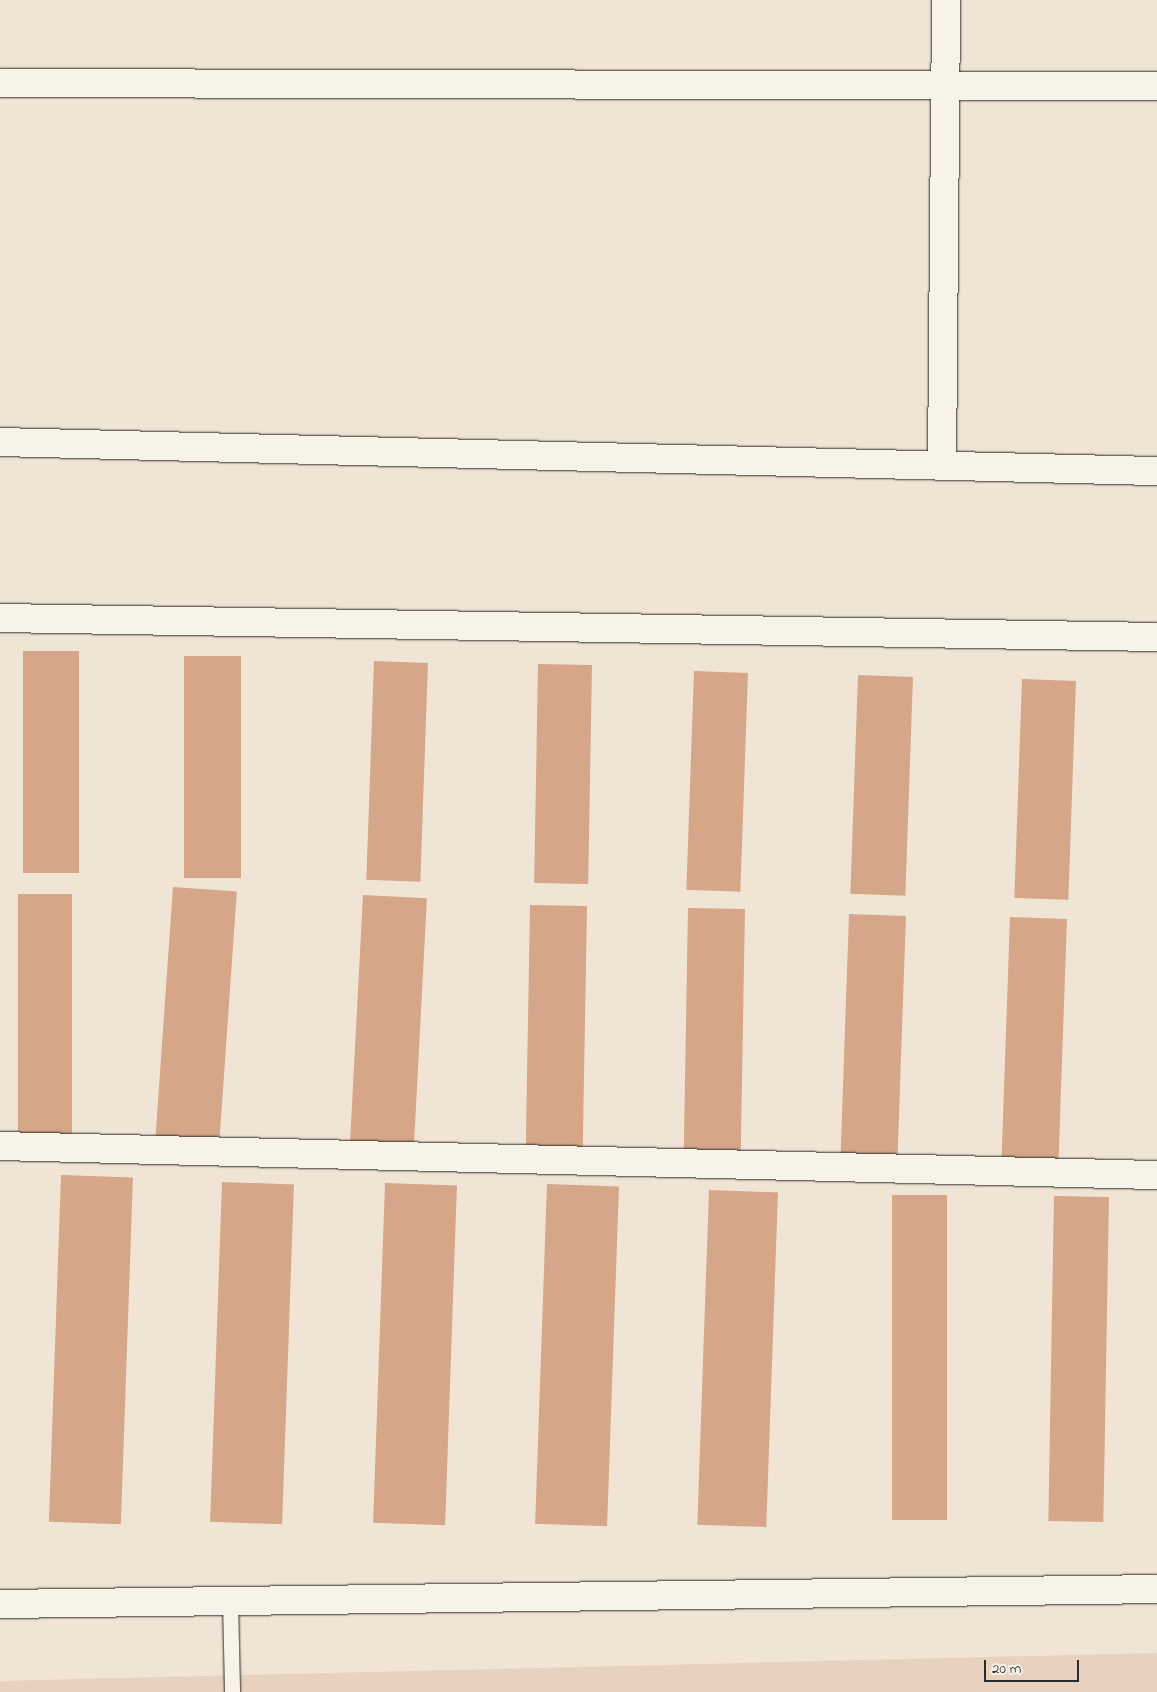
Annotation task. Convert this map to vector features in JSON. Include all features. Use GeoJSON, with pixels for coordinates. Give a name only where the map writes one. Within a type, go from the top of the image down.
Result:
{"type":"FeatureCollection","features":[{"type":"Feature","properties":{"kind":"street"},"geometry":{"type":"LineString","coordinates":[[942,466],[946,0]]}},
{"type":"Feature","properties":{"kind":"street"},"geometry":{"type":"LineString","coordinates":[[0,83],[1157,86]]}},
{"type":"Feature","properties":{"kind":"street"},"geometry":{"type":"LineString","coordinates":[[0,442],[1157,471]]}},
{"type":"Feature","properties":{"kind":"street"},"geometry":{"type":"LineString","coordinates":[[0,618],[1157,637]]}},
{"type":"Feature","properties":{"kind":"street"},"geometry":{"type":"LineString","coordinates":[[0,1146],[1157,1175]]}},
{"type":"Feature","properties":{"kind":"street"},"geometry":{"type":"LineString","coordinates":[[0,1604],[1157,1589]]}},
{"type":"Feature","properties":{"kind":"lane"},"geometry":{"type":"LineString","coordinates":[[230,1601],[232,1692]]}},
{"type":"Feature","properties":{"kind":"shaded area"},"geometry":{"type":"Polygon","coordinates":[[[1157,1653],[1157,1692],[0,1692],[0,1681],[1157,1653]]]}},
{"type":"Feature","properties":{"kind":"building"},"geometry":{"type":"Polygon","coordinates":[[[23,651],[79,651],[79,873],[23,873],[23,651]]]}},
{"type":"Feature","properties":{"kind":"building"},"geometry":{"type":"Polygon","coordinates":[[[184,656],[241,656],[241,878],[184,878],[184,656]]]}},
{"type":"Feature","properties":{"kind":"building"},"geometry":{"type":"Polygon","coordinates":[[[374,661],[428,663],[420,882],[366,880],[374,661]]]}},
{"type":"Feature","properties":{"kind":"building"},"geometry":{"type":"Polygon","coordinates":[[[538,664],[592,665],[588,884],[534,883],[538,664]]]}},
{"type":"Feature","properties":{"kind":"building"},"geometry":{"type":"Polygon","coordinates":[[[694,671],[748,673],[740,892],[686,890],[694,671]]]}},
{"type":"Feature","properties":{"kind":"building"},"geometry":{"type":"Polygon","coordinates":[[[858,675],[913,677],[905,896],[850,894],[858,675]]]}},
{"type":"Feature","properties":{"kind":"building"},"geometry":{"type":"Polygon","coordinates":[[[1022,679],[1076,681],[1068,900],[1014,898],[1022,679]]]}},
{"type":"Feature","properties":{"kind":"building"},"geometry":{"type":"Polygon","coordinates":[[[173,887],[237,891],[219,1146],[155,1141],[173,887]]]}},
{"type":"Feature","properties":{"kind":"building"},"geometry":{"type":"Polygon","coordinates":[[[18,894],[72,894],[72,1138],[18,1138],[18,894]]]}},
{"type":"Feature","properties":{"kind":"building"},"geometry":{"type":"Polygon","coordinates":[[[363,895],[427,898],[414,1152],[350,1149],[363,895]]]}},
{"type":"Feature","properties":{"kind":"building"},"geometry":{"type":"Polygon","coordinates":[[[530,905],[587,906],[583,1150],[526,1149],[530,905]]]}},
{"type":"Feature","properties":{"kind":"building"},"geometry":{"type":"Polygon","coordinates":[[[688,908],[745,909],[741,1153],[684,1152],[688,908]]]}},
{"type":"Feature","properties":{"kind":"building"},"geometry":{"type":"Polygon","coordinates":[[[849,914],[906,916],[897,1160],[840,1158],[849,914]]]}},
{"type":"Feature","properties":{"kind":"building"},"geometry":{"type":"Polygon","coordinates":[[[1010,917],[1067,919],[1058,1163],[1001,1161],[1010,917]]]}},
{"type":"Feature","properties":{"kind":"building"},"geometry":{"type":"Polygon","coordinates":[[[61,1175],[133,1178],[121,1524],[49,1522],[61,1175]]]}},
{"type":"Feature","properties":{"kind":"building"},"geometry":{"type":"Polygon","coordinates":[[[222,1182],[294,1185],[282,1524],[210,1522],[222,1182]]]}},
{"type":"Feature","properties":{"kind":"building"},"geometry":{"type":"Polygon","coordinates":[[[385,1183],[457,1186],[445,1525],[373,1523],[385,1183]]]}},
{"type":"Feature","properties":{"kind":"building"},"geometry":{"type":"Polygon","coordinates":[[[547,1184],[619,1187],[607,1526],[535,1524],[547,1184]]]}},
{"type":"Feature","properties":{"kind":"building"},"geometry":{"type":"Polygon","coordinates":[[[709,1190],[778,1192],[766,1527],[697,1525],[709,1190]]]}},
{"type":"Feature","properties":{"kind":"building"},"geometry":{"type":"Polygon","coordinates":[[[892,1195],[947,1195],[947,1520],[892,1520],[892,1195]]]}},
{"type":"Feature","properties":{"kind":"building"},"geometry":{"type":"Polygon","coordinates":[[[1054,1196],[1109,1197],[1103,1522],[1048,1521],[1054,1196]]]}}]}
